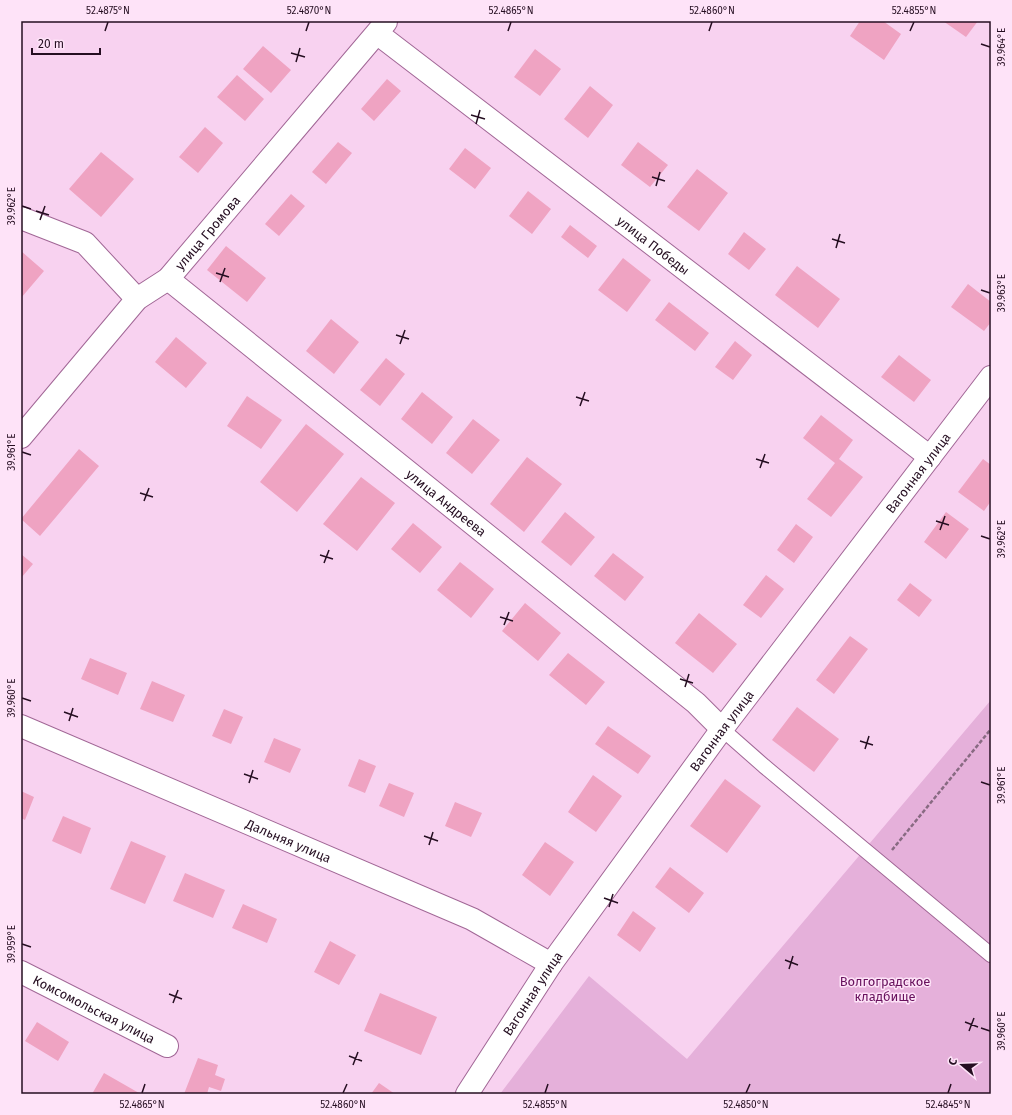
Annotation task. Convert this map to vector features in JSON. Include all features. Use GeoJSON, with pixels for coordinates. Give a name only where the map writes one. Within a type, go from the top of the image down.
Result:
{"type":"FeatureCollection","features":[{"type":"Feature","properties":{"kind":"street","name":"улица Громова"},"geometry":{"type":"LineString","coordinates":[[21,437],[137,299],[168,280],[383,27]]}},
{"type":"Feature","properties":{"kind":"street","name":"улица Победы"},"geometry":{"type":"LineString","coordinates":[[383,27],[930,457]]}},
{"type":"Feature","properties":{"kind":"street"},"geometry":{"type":"LineString","coordinates":[[21,218],[85,242],[137,299]]}},
{"type":"Feature","properties":{"kind":"street","name":"улица Андреева"},"geometry":{"type":"LineString","coordinates":[[168,280],[696,703],[722,730]]}},
{"type":"Feature","properties":{"kind":"street","name":"Вагонная улица"},"geometry":{"type":"LineString","coordinates":[[467,1094],[551,964],[722,730],[991,377]]}},
{"type":"Feature","properties":{"kind":"street","name":"Дальняя улица"},"geometry":{"type":"LineString","coordinates":[[21,726],[472,919],[551,964]]}},
{"type":"Feature","properties":{"kind":"street","name":"Комсомольская улица"},"geometry":{"type":"LineString","coordinates":[[21,972],[168,1046]]}},
{"type":"Feature","properties":{"kind":"lane"},"geometry":{"type":"LineString","coordinates":[[722,730],[991,955]]}},
{"type":"Feature","properties":{"kind":"path"},"geometry":{"type":"LineString","coordinates":[[881,864],[991,729]]}},
{"type":"Feature","properties":{"kind":"green space","name":"Волгоградское кладбище"},"geometry":{"type":"Polygon","coordinates":[[[991,700],[991,1094],[500,1094],[589,976],[687,1059],[991,700]]]}},
{"type":"Feature","properties":{"kind":"building"},"geometry":{"type":"Polygon","coordinates":[[[860,21],[883,21],[901,34],[884,60],[850,36],[860,21]]]}},
{"type":"Feature","properties":{"kind":"building"},"geometry":{"type":"Polygon","coordinates":[[[943,21],[978,21],[966,37],[943,21]]]}},
{"type":"Feature","properties":{"kind":"building"},"geometry":{"type":"Polygon","coordinates":[[[263,46],[291,70],[271,93],[243,69],[263,46]]]}},
{"type":"Feature","properties":{"kind":"building"},"geometry":{"type":"Polygon","coordinates":[[[535,49],[561,69],[540,96],[514,77],[535,49]]]}},
{"type":"Feature","properties":{"kind":"building"},"geometry":{"type":"Polygon","coordinates":[[[237,75],[264,99],[245,121],[217,97],[237,75]]]}},
{"type":"Feature","properties":{"kind":"building"},"geometry":{"type":"Polygon","coordinates":[[[387,79],[401,91],[374,121],[361,109],[387,79]]]}},
{"type":"Feature","properties":{"kind":"building"},"geometry":{"type":"Polygon","coordinates":[[[590,86],[613,105],[588,138],[564,119],[590,86]]]}},
{"type":"Feature","properties":{"kind":"building"},"geometry":{"type":"Polygon","coordinates":[[[205,127],[223,143],[198,173],[179,157],[205,127]]]}},
{"type":"Feature","properties":{"kind":"building"},"geometry":{"type":"Polygon","coordinates":[[[338,142],[352,153],[326,184],[312,172],[338,142]]]}},
{"type":"Feature","properties":{"kind":"building"},"geometry":{"type":"Polygon","coordinates":[[[638,142],[668,165],[650,187],[621,165],[638,142]]]}},
{"type":"Feature","properties":{"kind":"building"},"geometry":{"type":"Polygon","coordinates":[[[465,148],[491,168],[475,189],[449,169],[465,148]]]}},
{"type":"Feature","properties":{"kind":"building"},"geometry":{"type":"Polygon","coordinates":[[[101,152],[134,179],[101,217],[69,189],[101,152]]]}},
{"type":"Feature","properties":{"kind":"building"},"geometry":{"type":"Polygon","coordinates":[[[697,169],[728,193],[699,231],[667,207],[697,169]]]}},
{"type":"Feature","properties":{"kind":"building"},"geometry":{"type":"Polygon","coordinates":[[[528,191],[551,209],[532,234],[509,216],[528,191]]]}},
{"type":"Feature","properties":{"kind":"building"},"geometry":{"type":"Polygon","coordinates":[[[291,194],[305,206],[279,236],[265,224],[291,194]]]}},
{"type":"Feature","properties":{"kind":"building"},"geometry":{"type":"Polygon","coordinates":[[[570,225],[597,246],[588,258],[561,237],[570,225]]]}},
{"type":"Feature","properties":{"kind":"building"},"geometry":{"type":"Polygon","coordinates":[[[744,232],[766,249],[749,270],[728,254],[744,232]]]}},
{"type":"Feature","properties":{"kind":"building"},"geometry":{"type":"Polygon","coordinates":[[[226,246],[266,278],[247,302],[207,270],[226,246]]]}},
{"type":"Feature","properties":{"kind":"building"},"geometry":{"type":"Polygon","coordinates":[[[21,251],[44,271],[21,298],[21,251]]]}},
{"type":"Feature","properties":{"kind":"building"},"geometry":{"type":"Polygon","coordinates":[[[623,258],[651,280],[627,312],[598,290],[623,258]]]}},
{"type":"Feature","properties":{"kind":"building"},"geometry":{"type":"Polygon","coordinates":[[[797,266],[840,299],[818,328],[775,295],[797,266]]]}},
{"type":"Feature","properties":{"kind":"building"},"geometry":{"type":"Polygon","coordinates":[[[968,284],[991,302],[991,322],[984,331],[951,307],[968,284]]]}},
{"type":"Feature","properties":{"kind":"building"},"geometry":{"type":"Polygon","coordinates":[[[669,302],[709,333],[695,351],[655,320],[669,302]]]}},
{"type":"Feature","properties":{"kind":"building"},"geometry":{"type":"Polygon","coordinates":[[[331,319],[359,342],[334,374],[306,351],[331,319]]]}},
{"type":"Feature","properties":{"kind":"building"},"geometry":{"type":"Polygon","coordinates":[[[176,337],[207,363],[186,388],[155,362],[176,337]]]}},
{"type":"Feature","properties":{"kind":"building"},"geometry":{"type":"Polygon","coordinates":[[[735,341],[752,355],[733,380],[715,367],[735,341]]]}},
{"type":"Feature","properties":{"kind":"building"},"geometry":{"type":"Polygon","coordinates":[[[899,355],[931,380],[914,402],[881,377],[899,355]]]}},
{"type":"Feature","properties":{"kind":"building"},"geometry":{"type":"Polygon","coordinates":[[[386,358],[405,374],[380,406],[360,390],[386,358]]]}},
{"type":"Feature","properties":{"kind":"building"},"geometry":{"type":"Polygon","coordinates":[[[422,392],[453,417],[432,444],[401,419],[422,392]]]}},
{"type":"Feature","properties":{"kind":"building"},"geometry":{"type":"Polygon","coordinates":[[[247,396],[282,420],[261,449],[227,426],[247,396]]]}},
{"type":"Feature","properties":{"kind":"building"},"geometry":{"type":"Polygon","coordinates":[[[821,415],[853,440],[839,459],[863,477],[831,517],[807,499],[835,463],[803,438],[821,415]]]}},
{"type":"Feature","properties":{"kind":"building"},"geometry":{"type":"Polygon","coordinates":[[[473,419],[500,440],[472,474],[446,453],[473,419]]]}},
{"type":"Feature","properties":{"kind":"building"},"geometry":{"type":"Polygon","coordinates":[[[306,424],[344,454],[297,512],[260,482],[306,424]]]}},
{"type":"Feature","properties":{"kind":"building"},"geometry":{"type":"Polygon","coordinates":[[[79,449],[99,466],[40,536],[21,519],[79,449]]]}},
{"type":"Feature","properties":{"kind":"building"},"geometry":{"type":"Polygon","coordinates":[[[527,457],[562,484],[524,532],[490,504],[527,457]]]}},
{"type":"Feature","properties":{"kind":"building"},"geometry":{"type":"Polygon","coordinates":[[[983,459],[991,465],[991,501],[984,511],[958,492],[983,459]]]}},
{"type":"Feature","properties":{"kind":"building"},"geometry":{"type":"Polygon","coordinates":[[[361,477],[395,503],[357,551],[323,524],[361,477]]]}},
{"type":"Feature","properties":{"kind":"building"},"geometry":{"type":"Polygon","coordinates":[[[565,512],[595,537],[571,566],[541,542],[565,512]]]}},
{"type":"Feature","properties":{"kind":"building"},"geometry":{"type":"Polygon","coordinates":[[[946,512],[969,529],[946,559],[924,542],[946,512]]]}},
{"type":"Feature","properties":{"kind":"building"},"geometry":{"type":"Polygon","coordinates":[[[413,523],[442,547],[420,573],[391,549],[413,523]]]}},
{"type":"Feature","properties":{"kind":"building"},"geometry":{"type":"Polygon","coordinates":[[[796,524],[813,537],[794,563],[777,550],[796,524]]]}},
{"type":"Feature","properties":{"kind":"building"},"geometry":{"type":"Polygon","coordinates":[[[613,553],[644,577],[625,601],[594,576],[613,553]]]}},
{"type":"Feature","properties":{"kind":"building"},"geometry":{"type":"Polygon","coordinates":[[[21,554],[33,564],[21,578],[21,554]]]}},
{"type":"Feature","properties":{"kind":"building"},"geometry":{"type":"Polygon","coordinates":[[[460,562],[494,589],[471,618],[437,590],[460,562]]]}},
{"type":"Feature","properties":{"kind":"building"},"geometry":{"type":"Polygon","coordinates":[[[766,575],[784,589],[761,618],[743,605],[766,575]]]}},
{"type":"Feature","properties":{"kind":"building"},"geometry":{"type":"Polygon","coordinates":[[[910,583],[932,600],[919,617],[897,600],[910,583]]]}},
{"type":"Feature","properties":{"kind":"building"},"geometry":{"type":"Polygon","coordinates":[[[525,603],[561,633],[538,661],[502,631],[525,603]]]}},
{"type":"Feature","properties":{"kind":"building"},"geometry":{"type":"Polygon","coordinates":[[[699,613],[737,644],[713,673],[675,643],[699,613]]]}},
{"type":"Feature","properties":{"kind":"building"},"geometry":{"type":"Polygon","coordinates":[[[850,636],[868,649],[834,694],[816,680],[850,636]]]}},
{"type":"Feature","properties":{"kind":"building"},"geometry":{"type":"Polygon","coordinates":[[[568,653],[605,682],[586,705],[549,675],[568,653]]]}},
{"type":"Feature","properties":{"kind":"building"},"geometry":{"type":"Polygon","coordinates":[[[90,658],[127,673],[118,695],[81,679],[90,658]]]}},
{"type":"Feature","properties":{"kind":"building"},"geometry":{"type":"Polygon","coordinates":[[[152,681],[185,695],[173,722],[140,709],[152,681]]]}},
{"type":"Feature","properties":{"kind":"building"},"geometry":{"type":"Polygon","coordinates":[[[797,707],[839,739],[814,772],[772,740],[797,707]]]}},
{"type":"Feature","properties":{"kind":"building"},"geometry":{"type":"Polygon","coordinates":[[[224,709],[243,717],[231,744],[212,736],[224,709]]]}},
{"type":"Feature","properties":{"kind":"building"},"geometry":{"type":"Polygon","coordinates":[[[608,726],[651,756],[638,774],[595,744],[608,726]]]}},
{"type":"Feature","properties":{"kind":"building"},"geometry":{"type":"Polygon","coordinates":[[[274,738],[301,749],[290,773],[264,762],[274,738]]]}},
{"type":"Feature","properties":{"kind":"building"},"geometry":{"type":"Polygon","coordinates":[[[359,759],[376,766],[365,793],[348,786],[359,759]]]}},
{"type":"Feature","properties":{"kind":"building"},"geometry":{"type":"Polygon","coordinates":[[[593,775],[622,796],[596,832],[568,812],[593,775]]]}},
{"type":"Feature","properties":{"kind":"building"},"geometry":{"type":"Polygon","coordinates":[[[725,779],[761,806],[727,853],[690,826],[725,779]]]}},
{"type":"Feature","properties":{"kind":"building"},"geometry":{"type":"Polygon","coordinates":[[[389,783],[414,793],[404,817],[379,806],[389,783]]]}},
{"type":"Feature","properties":{"kind":"building"},"geometry":{"type":"Polygon","coordinates":[[[21,791],[34,797],[25,820],[21,818],[21,791]]]}},
{"type":"Feature","properties":{"kind":"building"},"geometry":{"type":"Polygon","coordinates":[[[455,802],[482,813],[471,837],[445,826],[455,802]]]}},
{"type":"Feature","properties":{"kind":"building"},"geometry":{"type":"Polygon","coordinates":[[[63,816],[91,828],[81,854],[52,841],[63,816]]]}},
{"type":"Feature","properties":{"kind":"building"},"geometry":{"type":"Polygon","coordinates":[[[131,841],[166,856],[145,904],[110,889],[131,841]]]}},
{"type":"Feature","properties":{"kind":"building"},"geometry":{"type":"Polygon","coordinates":[[[545,842],[574,862],[550,896],[522,875],[545,842]]]}},
{"type":"Feature","properties":{"kind":"building"},"geometry":{"type":"Polygon","coordinates":[[[670,867],[704,893],[689,913],[655,887],[670,867]]]}},
{"type":"Feature","properties":{"kind":"building"},"geometry":{"type":"Polygon","coordinates":[[[185,873],[225,890],[213,918],[173,901],[185,873]]]}},
{"type":"Feature","properties":{"kind":"building"},"geometry":{"type":"Polygon","coordinates":[[[243,904],[277,919],[267,943],[232,928],[243,904]]]}},
{"type":"Feature","properties":{"kind":"building"},"geometry":{"type":"Polygon","coordinates":[[[633,911],[656,928],[640,952],[617,935],[633,911]]]}},
{"type":"Feature","properties":{"kind":"building"},"geometry":{"type":"Polygon","coordinates":[[[330,941],[356,955],[339,985],[314,972],[330,941]]]}},
{"type":"Feature","properties":{"kind":"building"},"geometry":{"type":"Polygon","coordinates":[[[380,993],[437,1017],[421,1055],[364,1031],[380,993]]]}},
{"type":"Feature","properties":{"kind":"building"},"geometry":{"type":"Polygon","coordinates":[[[37,1022],[69,1042],[58,1061],[25,1041],[37,1022]]]}},
{"type":"Feature","properties":{"kind":"building"},"geometry":{"type":"Polygon","coordinates":[[[198,1058],[218,1065],[215,1075],[225,1079],[221,1091],[209,1087],[207,1094],[184,1094],[198,1058]]]}},
{"type":"Feature","properties":{"kind":"building"},"geometry":{"type":"Polygon","coordinates":[[[104,1073],[139,1093],[139,1094],[92,1094],[104,1073]]]}},
{"type":"Feature","properties":{"kind":"building"},"geometry":{"type":"Polygon","coordinates":[[[379,1083],[395,1094],[371,1094],[379,1083]]]}}]}
